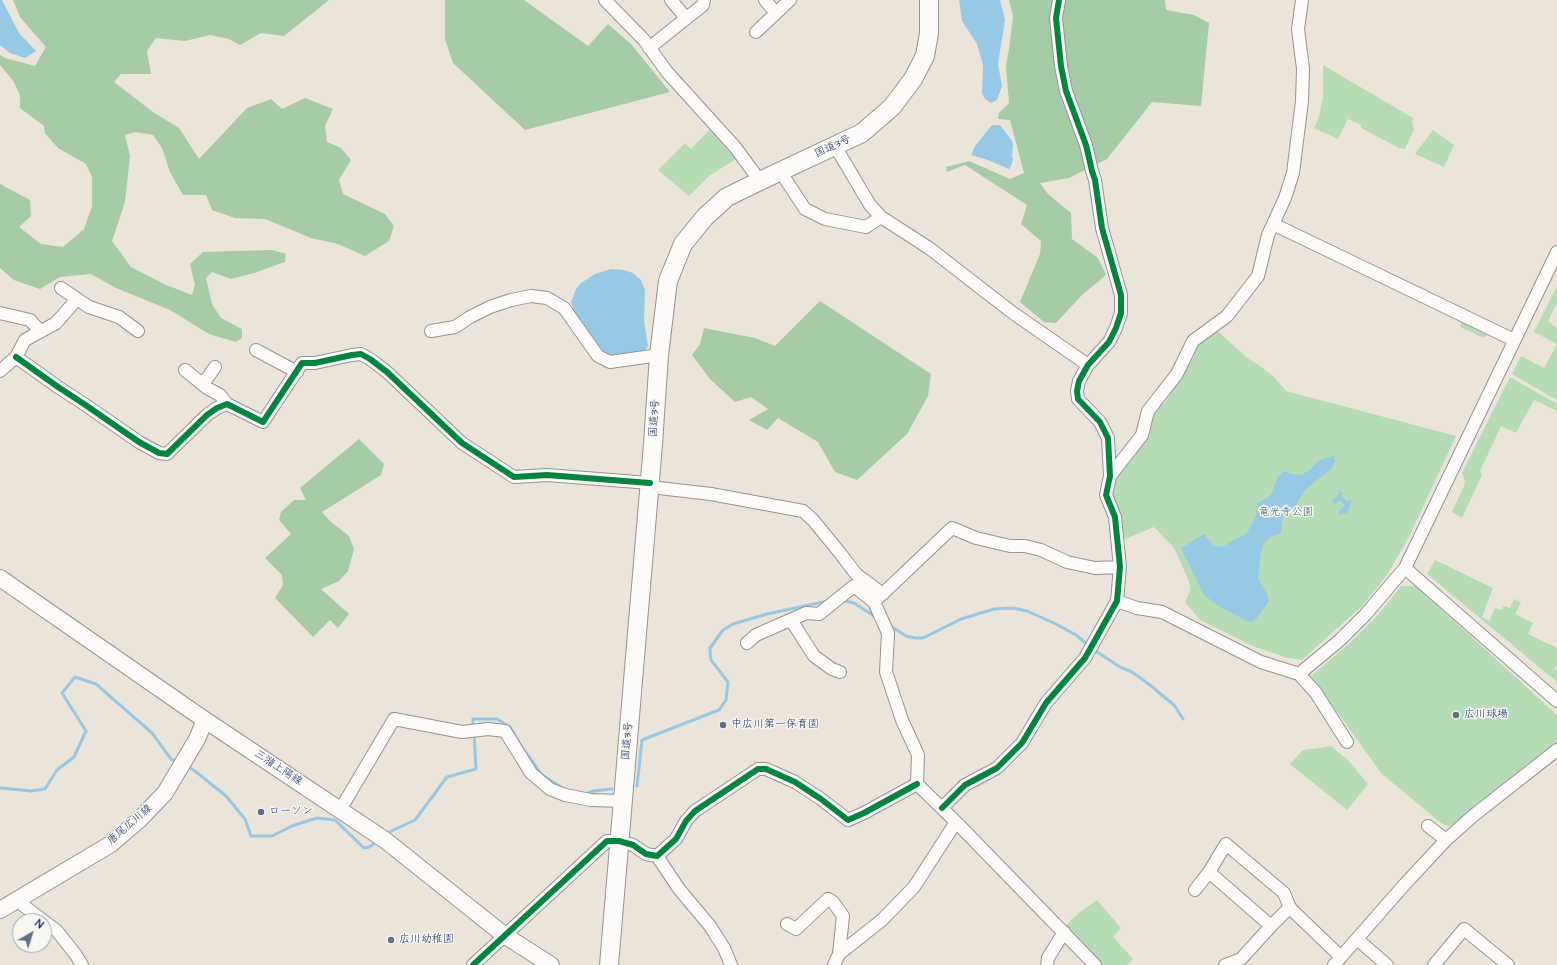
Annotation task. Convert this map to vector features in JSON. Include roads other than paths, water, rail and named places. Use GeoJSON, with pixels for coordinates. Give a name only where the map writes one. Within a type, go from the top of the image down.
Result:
{"type":"FeatureCollection","features":[{"type":"Feature","properties":{"kind":"highway","name":"国道3号"},"geometry":{"type":"LineString","coordinates":[[609,965],[650,485],[659,355],[668,281],[683,244],[705,217],[727,197],[862,133],[892,107],[913,79],[925,56],[929,33],[929,0]]}},
{"type":"Feature","properties":{"kind":"main road","name":"三潴上陽線"},"geometry":{"type":"LineString","coordinates":[[0,578],[205,720],[382,838],[504,935],[551,965]]}},
{"type":"Feature","properties":{"kind":"main road","name":"唐尾広川線"},"geometry":{"type":"LineString","coordinates":[[0,910],[111,844],[139,820],[165,793],[197,739],[205,720]]}},
{"type":"Feature","properties":{"kind":"street"},"geometry":{"type":"LineString","coordinates":[[605,0],[649,48],[667,72],[735,147],[760,181]]}},
{"type":"Feature","properties":{"kind":"street"},"geometry":{"type":"LineString","coordinates":[[671,0],[686,18]]}},
{"type":"Feature","properties":{"kind":"street"},"geometry":{"type":"LineString","coordinates":[[649,48],[703,5],[704,0]]}},
{"type":"Feature","properties":{"kind":"street"},"geometry":{"type":"LineString","coordinates":[[765,0],[776,13]]}},
{"type":"Feature","properties":{"kind":"street"},"geometry":{"type":"LineString","coordinates":[[756,32],[790,0]]}},
{"type":"Feature","properties":{"kind":"street"},"geometry":{"type":"LineString","coordinates":[[942,808],[965,785],[997,768],[1022,743],[1046,702],[1085,658],[1118,601],[1120,567],[1115,518],[1106,495],[1110,476],[1108,438],[1100,422],[1078,399],[1077,391],[1079,381],[1088,365],[1109,342],[1116,328],[1121,313],[1121,295],[1102,228],[1096,180],[1092,171],[1086,146],[1066,91],[1061,66],[1056,18],[1058,0]]}},
{"type":"Feature","properties":{"kind":"street"},"geometry":{"type":"LineString","coordinates":[[1110,476],[1142,435],[1148,411],[1177,374],[1193,341],[1227,316],[1258,276],[1268,235],[1285,198],[1293,174],[1302,101],[1303,69],[1298,29],[1302,0]]}},
{"type":"Feature","properties":{"kind":"street"},"geometry":{"type":"LineString","coordinates":[[835,146],[870,205],[881,217],[929,248],[1013,313],[1088,365]]}},
{"type":"Feature","properties":{"kind":"street"},"geometry":{"type":"LineString","coordinates":[[780,171],[806,209],[825,219],[866,227],[881,217]]}},
{"type":"Feature","properties":{"kind":"street"},"geometry":{"type":"LineString","coordinates":[[1273,224],[1514,340]]}},
{"type":"Feature","properties":{"kind":"street"},"geometry":{"type":"LineString","coordinates":[[1299,674],[1340,640],[1365,616],[1405,568],[1557,252]]}},
{"type":"Feature","properties":{"kind":"street"},"geometry":{"type":"LineString","coordinates":[[61,288],[89,307],[119,317],[138,331]]}},
{"type":"Feature","properties":{"kind":"street"},"geometry":{"type":"LineString","coordinates":[[431,331],[455,327],[490,307],[511,300],[531,296],[547,298],[564,308],[598,356],[610,362],[659,355]]}},
{"type":"Feature","properties":{"kind":"street"},"geometry":{"type":"LineString","coordinates":[[0,371],[16,357],[25,340],[56,323],[77,299]]}},
{"type":"Feature","properties":{"kind":"street"},"geometry":{"type":"LineString","coordinates":[[0,313],[30,320],[40,331]]}},
{"type":"Feature","properties":{"kind":"street"},"geometry":{"type":"LineString","coordinates":[[256,350],[296,372]]}},
{"type":"Feature","properties":{"kind":"street"},"geometry":{"type":"LineString","coordinates":[[185,370],[220,395],[227,404],[263,422],[302,363],[315,363],[352,354],[361,354],[370,359],[386,372],[462,443],[514,477],[547,475],[650,485],[711,494],[803,511],[813,520],[856,574],[879,598],[888,633],[886,672],[902,720],[918,755],[917,784],[1095,965]]}},
{"type":"Feature","properties":{"kind":"street"},"geometry":{"type":"LineString","coordinates":[[16,357],[139,442],[159,453],[167,454],[207,415],[217,408],[227,404]]}},
{"type":"Feature","properties":{"kind":"street"},"geometry":{"type":"LineString","coordinates":[[203,384],[216,367]]}},
{"type":"Feature","properties":{"kind":"street"},"geometry":{"type":"LineString","coordinates":[[879,598],[952,528],[976,538],[1010,546],[1025,546],[1041,550],[1067,562],[1095,568],[1120,567]]}},
{"type":"Feature","properties":{"kind":"street"},"geometry":{"type":"LineString","coordinates":[[1405,568],[1557,701]]}},
{"type":"Feature","properties":{"kind":"street"},"geometry":{"type":"LineString","coordinates":[[747,643],[756,635],[806,613],[819,614],[854,586],[879,598]]}},
{"type":"Feature","properties":{"kind":"street"},"geometry":{"type":"LineString","coordinates":[[1118,601],[1137,608],[1162,612],[1261,662],[1299,674],[1316,693],[1347,742]]}},
{"type":"Feature","properties":{"kind":"street"},"geometry":{"type":"LineString","coordinates":[[791,620],[814,656],[832,669],[840,672]]}},
{"type":"Feature","properties":{"kind":"street"},"geometry":{"type":"LineString","coordinates":[[340,810],[394,718],[462,732],[488,729],[505,731],[531,773],[550,789],[565,795],[591,800],[623,801]]}},
{"type":"Feature","properties":{"kind":"street"},"geometry":{"type":"LineString","coordinates":[[1195,890],[1209,872],[1226,844],[1284,893],[1290,907],[1338,961],[1405,884],[1446,840],[1557,750]]}},
{"type":"Feature","properties":{"kind":"street"},"geometry":{"type":"LineString","coordinates":[[657,856],[676,839],[686,821],[695,811],[758,769],[766,768],[795,782],[821,799],[848,820],[917,784]]}},
{"type":"Feature","properties":{"kind":"street"},"geometry":{"type":"LineString","coordinates":[[837,960],[882,920],[914,887],[956,822]]}},
{"type":"Feature","properties":{"kind":"street"},"geometry":{"type":"LineString","coordinates":[[1428,826],[1446,840]]}},
{"type":"Feature","properties":{"kind":"street"},"geometry":{"type":"LineString","coordinates":[[473,965],[607,841],[619,841],[633,845],[646,854],[657,856],[679,889],[710,926],[724,948],[731,965]]}},
{"type":"Feature","properties":{"kind":"street"},"geometry":{"type":"LineString","coordinates":[[1209,872],[1271,926]]}},
{"type":"Feature","properties":{"kind":"street"},"geometry":{"type":"LineString","coordinates":[[787,924],[796,928],[828,899],[833,902],[843,916],[837,960]]}},
{"type":"Feature","properties":{"kind":"street"},"geometry":{"type":"LineString","coordinates":[[16,900],[57,931],[82,965]]}},
{"type":"Feature","properties":{"kind":"street"},"geometry":{"type":"LineString","coordinates":[[1224,965],[1241,959],[1290,907]]}},
{"type":"Feature","properties":{"kind":"street"},"geometry":{"type":"LineString","coordinates":[[1434,965],[1464,929],[1508,965]]}},
{"type":"Feature","properties":{"kind":"street"},"geometry":{"type":"LineString","coordinates":[[1047,965],[1048,958],[1064,932]]}},
{"type":"Feature","properties":{"kind":"street"},"geometry":{"type":"LineString","coordinates":[[1357,939],[1387,965]]}},
{"type":"Feature","properties":{"kind":"water"},"geometry":{"type":"Polygon","coordinates":[[[0,0],[2,0],[19,33],[36,51],[25,58],[10,53],[0,45],[0,0]]]}},
{"type":"Feature","properties":{"kind":"water"},"geometry":{"type":"Polygon","coordinates":[[[959,0],[1000,0],[1005,20],[998,64],[1002,86],[997,100],[991,103],[985,99],[982,93],[983,65],[977,44],[962,21],[959,0]]]}},
{"type":"Feature","properties":{"kind":"water"},"geometry":{"type":"Polygon","coordinates":[[[992,125],[1000,125],[1012,141],[1013,159],[1009,169],[971,155],[975,146],[992,125]]]}},
{"type":"Feature","properties":{"kind":"water"},"geometry":{"type":"Polygon","coordinates":[[[611,269],[624,270],[633,273],[641,280],[645,290],[644,321],[648,346],[643,352],[609,358],[603,354],[575,315],[571,302],[576,289],[581,283],[595,274],[611,269]]]}},
{"type":"Feature","properties":{"kind":"water"},"geometry":{"type":"Polygon","coordinates":[[[1334,456],[1335,462],[1332,468],[1305,490],[1295,506],[1283,514],[1281,533],[1269,538],[1264,543],[1261,552],[1258,579],[1267,594],[1269,601],[1255,620],[1252,622],[1247,621],[1217,605],[1204,595],[1181,548],[1204,534],[1213,545],[1219,547],[1243,536],[1247,533],[1256,516],[1257,503],[1269,497],[1278,476],[1284,471],[1295,475],[1303,474],[1310,470],[1319,460],[1334,456]]]}},
{"type":"Feature","properties":{"kind":"water"},"geometry":{"type":"Polygon","coordinates":[[[1339,490],[1343,493],[1341,496],[1348,502],[1350,499],[1352,501],[1346,514],[1344,512],[1342,515],[1338,512],[1345,505],[1339,500],[1336,504],[1332,501],[1340,493],[1338,491],[1339,490]]]}},
{"type":"Feature","properties":{"kind":"waterway"},"geometry":{"type":"LineString","coordinates":[[841,600],[854,603],[877,618]]}},
{"type":"Feature","properties":{"kind":"waterway"},"geometry":{"type":"LineString","coordinates":[[637,786],[642,740],[719,710],[726,700],[728,682],[711,660],[710,653],[710,648],[723,630],[733,624],[767,614],[828,601]]}},
{"type":"Feature","properties":{"kind":"waterway"},"geometry":{"type":"LineString","coordinates":[[889,625],[906,636],[923,638],[961,619],[994,609],[1013,608],[1027,611],[1056,624],[1076,635],[1088,645]]}},
{"type":"Feature","properties":{"kind":"waterway"},"geometry":{"type":"LineString","coordinates":[[1094,650],[1120,667],[1132,672],[1150,685],[1175,706],[1183,719]]}},
{"type":"Feature","properties":{"kind":"waterway"},"geometry":{"type":"LineString","coordinates":[[0,788],[31,791],[45,789],[57,770],[74,757],[86,731],[62,693],[75,677],[96,684],[152,733],[171,759],[178,762]]}},
{"type":"Feature","properties":{"kind":"waterway"},"geometry":{"type":"LineString","coordinates":[[473,727],[473,719],[497,719],[510,727],[521,746],[542,775],[561,787]]}},
{"type":"Feature","properties":{"kind":"waterway"},"geometry":{"type":"LineString","coordinates":[[385,834],[415,820],[447,777],[476,769],[474,733]]}},
{"type":"Feature","properties":{"kind":"waterway"},"geometry":{"type":"LineString","coordinates":[[187,766],[226,796],[245,819],[251,836],[272,836],[292,826],[317,818],[335,820],[364,848],[369,847],[378,841]]}},
{"type":"Feature","properties":{"kind":"waterway"},"geometry":{"type":"LineString","coordinates":[[585,794],[593,791],[612,789]]}},
{"type":"Feature","properties":{"kind":"place","name":"広川球場"},"geometry":{"type":"Point","coordinates":[1456,715]}},
{"type":"Feature","properties":{"kind":"place","name":"中広川第一保育園"},"geometry":{"type":"Point","coordinates":[723,725]}},
{"type":"Feature","properties":{"kind":"place","name":"ローソン"},"geometry":{"type":"Point","coordinates":[261,812]}},
{"type":"Feature","properties":{"kind":"place","name":"広川幼稚園"},"geometry":{"type":"Point","coordinates":[391,940]}},
{"type":"Feature","properties":{"kind":"park label","name":"竜光寺公園"},"geometry":{"type":"Point","coordinates":[1286,513]}}]}
